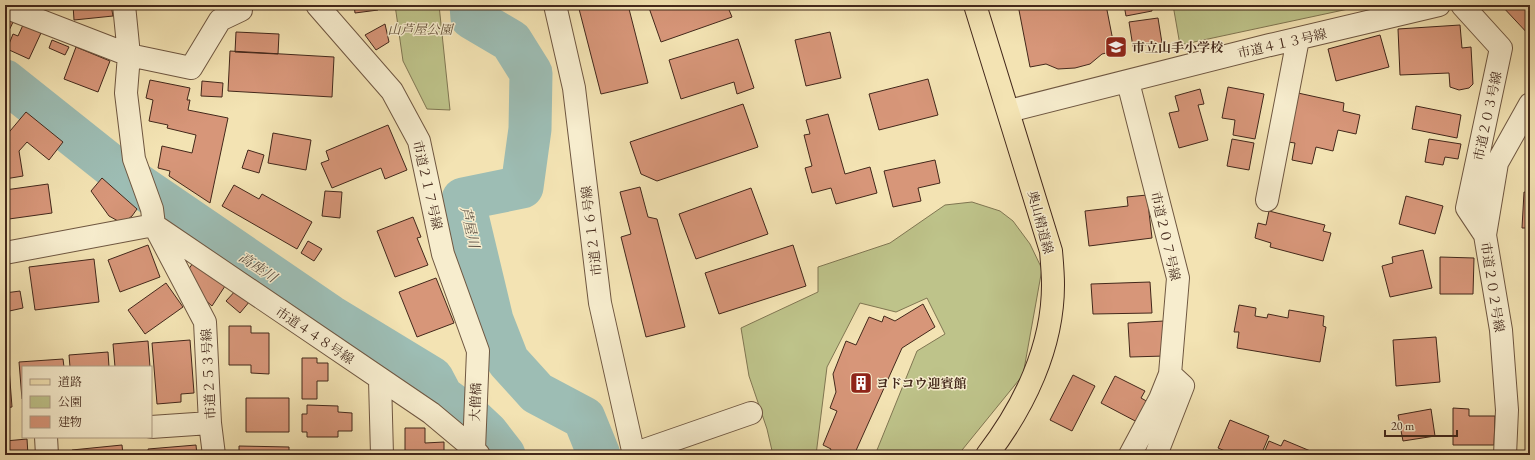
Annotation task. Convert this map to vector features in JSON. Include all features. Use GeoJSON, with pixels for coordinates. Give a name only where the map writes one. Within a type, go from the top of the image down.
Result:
{"type":"FeatureCollection","features":[{"type":"Feature","properties":{"kind":"main road","name":"奥山精道線"},"geometry":{"type":"LineString","coordinates":[[975,5],[1051,251],[1053,285],[1050,323],[1041,356],[1031,383],[1014,415],[987,455]]}},
{"type":"Feature","properties":{"kind":"street"},"geometry":{"type":"LineString","coordinates":[[124,5],[129,55]]}},
{"type":"Feature","properties":{"kind":"street"},"geometry":{"type":"LineString","coordinates":[[5,7],[129,55],[191,68],[220,20],[241,10],[241,5]]}},
{"type":"Feature","properties":{"kind":"street","name":"市道２１７号線"},"geometry":{"type":"LineString","coordinates":[[317,5],[392,91],[419,141],[444,254],[478,351],[476,368]]}},
{"type":"Feature","properties":{"kind":"street","name":"市道２１６号線"},"geometry":{"type":"LineString","coordinates":[[555,5],[574,88],[600,303],[634,455]]}},
{"type":"Feature","properties":{"kind":"street","name":"市道４１３号線"},"geometry":{"type":"LineString","coordinates":[[1009,111],[1439,5]]}},
{"type":"Feature","properties":{"kind":"street","name":"市道２０３号線"},"geometry":{"type":"LineString","coordinates":[[1462,5],[1501,48],[1467,208],[1485,235]]}},
{"type":"Feature","properties":{"kind":"street"},"geometry":{"type":"LineString","coordinates":[[1267,200],[1298,39]]}},
{"type":"Feature","properties":{"kind":"street","name":"市道２５３号線"},"geometry":{"type":"LineString","coordinates":[[129,55],[126,93],[134,159],[153,217],[205,322],[210,423],[214,455]]}},
{"type":"Feature","properties":{"kind":"street","name":"市道２０７号線"},"geometry":{"type":"LineString","coordinates":[[1128,82],[1178,278],[1170,374],[1160,399],[1130,455]]}},
{"type":"Feature","properties":{"kind":"street","name":"市道２０２号線"},"geometry":{"type":"LineString","coordinates":[[1505,455],[1508,410],[1501,330],[1485,235],[1497,163],[1530,104]]}},
{"type":"Feature","properties":{"kind":"street"},"geometry":{"type":"LineString","coordinates":[[5,253],[153,217]]}},
{"type":"Feature","properties":{"kind":"street","name":"市道４４８号線"},"geometry":{"type":"LineString","coordinates":[[153,217],[380,380],[432,413],[476,447]]}},
{"type":"Feature","properties":{"kind":"street","name":"大僧橋"},"geometry":{"type":"LineString","coordinates":[[476,368],[476,447]]}},
{"type":"Feature","properties":{"kind":"street"},"geometry":{"type":"LineString","coordinates":[[1156,455],[1183,386],[1170,374]]}},
{"type":"Feature","properties":{"kind":"street"},"geometry":{"type":"LineString","coordinates":[[380,380],[382,455]]}},
{"type":"Feature","properties":{"kind":"street"},"geometry":{"type":"LineString","coordinates":[[634,455],[751,413]]}},
{"type":"Feature","properties":{"kind":"street"},"geometry":{"type":"LineString","coordinates":[[152,427],[210,423]]}},
{"type":"Feature","properties":{"kind":"street"},"geometry":{"type":"LineString","coordinates":[[46,438],[47,455]]}},
{"type":"Feature","properties":{"kind":"green space","name":"山芦屋公園"},"geometry":{"type":"Polygon","coordinates":[[[395,5],[439,5],[450,110],[427,109],[403,61],[395,5]]]}},
{"type":"Feature","properties":{"kind":"green space"},"geometry":{"type":"Polygon","coordinates":[[[1173,5],[1367,5],[1180,45],[1173,5]]]}},
{"type":"Feature","properties":{"kind":"green space"},"geometry":{"type":"Polygon","coordinates":[[[972,202],[1000,211],[1013,221],[1030,244],[1042,269],[1023,375],[958,455],[875,455],[917,351],[945,334],[927,298],[896,312],[860,303],[827,367],[816,455],[773,455],[767,429],[749,376],[741,328],[818,292],[818,267],[890,243],[945,205],[972,202]]]}},
{"type":"Feature","properties":{"kind":"building"},"geometry":{"type":"Polygon","coordinates":[[[73,5],[111,5],[113,16],[74,20],[73,5]]]}},
{"type":"Feature","properties":{"kind":"building"},"geometry":{"type":"Polygon","coordinates":[[[354,5],[377,5],[378,10],[355,13],[354,5]]]}},
{"type":"Feature","properties":{"kind":"building"},"geometry":{"type":"Polygon","coordinates":[[[578,5],[628,5],[648,83],[601,94],[578,5]]]}},
{"type":"Feature","properties":{"kind":"building"},"geometry":{"type":"Polygon","coordinates":[[[648,5],[727,5],[732,17],[661,42],[648,5]]]}},
{"type":"Feature","properties":{"kind":"building"},"geometry":{"type":"Polygon","coordinates":[[[1018,5],[1106,5],[1115,51],[1102,54],[1090,64],[1075,68],[1058,69],[1046,64],[1030,67],[1018,5]]]}},
{"type":"Feature","properties":{"kind":"building"},"geometry":{"type":"Polygon","coordinates":[[[1124,5],[1162,6],[1152,8],[1152,11],[1126,16],[1124,5]]]}},
{"type":"Feature","properties":{"kind":"building"},"geometry":{"type":"Polygon","coordinates":[[[1501,5],[1530,5],[1530,36],[1501,5]]]}},
{"type":"Feature","properties":{"kind":"building"},"geometry":{"type":"Polygon","coordinates":[[[5,16],[14,20],[5,39],[5,16]]]}},
{"type":"Feature","properties":{"kind":"building"},"geometry":{"type":"Polygon","coordinates":[[[1158,18],[1162,43],[1133,47],[1129,22],[1158,18]]]}},
{"type":"Feature","properties":{"kind":"building"},"geometry":{"type":"Polygon","coordinates":[[[385,24],[389,42],[376,50],[365,35],[385,24]]]}},
{"type":"Feature","properties":{"kind":"building"},"geometry":{"type":"Polygon","coordinates":[[[23,25],[41,33],[29,59],[7,49],[13,34],[18,36],[23,25]]]}},
{"type":"Feature","properties":{"kind":"building"},"geometry":{"type":"Polygon","coordinates":[[[1460,25],[1462,48],[1471,47],[1473,84],[1469,88],[1459,90],[1450,87],[1449,73],[1400,75],[1398,29],[1460,25]]]}},
{"type":"Feature","properties":{"kind":"building"},"geometry":{"type":"Polygon","coordinates":[[[236,32],[279,34],[278,54],[235,52],[236,32]]]}},
{"type":"Feature","properties":{"kind":"building"},"geometry":{"type":"Polygon","coordinates":[[[830,32],[841,78],[806,86],[795,40],[830,32]]]}},
{"type":"Feature","properties":{"kind":"building"},"geometry":{"type":"Polygon","coordinates":[[[1380,35],[1389,67],[1336,81],[1328,49],[1380,35]]]}},
{"type":"Feature","properties":{"kind":"building"},"geometry":{"type":"Polygon","coordinates":[[[738,39],[754,88],[737,94],[734,82],[681,99],[669,60],[738,39]]]}},
{"type":"Feature","properties":{"kind":"building"},"geometry":{"type":"Polygon","coordinates":[[[52,40],[69,47],[65,55],[49,48],[52,40]]]}},
{"type":"Feature","properties":{"kind":"building"},"geometry":{"type":"Polygon","coordinates":[[[76,47],[110,61],[98,92],[64,79],[76,47]]]}},
{"type":"Feature","properties":{"kind":"building"},"geometry":{"type":"Polygon","coordinates":[[[230,51],[334,57],[332,97],[228,91],[230,51]]]}},
{"type":"Feature","properties":{"kind":"building"},"geometry":{"type":"Polygon","coordinates":[[[928,79],[938,115],[879,130],[869,94],[928,79]]]}},
{"type":"Feature","properties":{"kind":"building"},"geometry":{"type":"Polygon","coordinates":[[[150,80],[190,88],[187,100],[190,100],[188,110],[228,118],[210,203],[169,176],[170,171],[158,168],[162,146],[192,153],[196,135],[167,128],[168,125],[149,121],[153,100],[146,98],[150,80]]]}},
{"type":"Feature","properties":{"kind":"building"},"geometry":{"type":"Polygon","coordinates":[[[202,81],[223,83],[222,97],[201,96],[202,81]]]}},
{"type":"Feature","properties":{"kind":"building"},"geometry":{"type":"Polygon","coordinates":[[[1228,87],[1264,94],[1255,139],[1233,135],[1235,120],[1222,118],[1228,87]]]}},
{"type":"Feature","properties":{"kind":"building"},"geometry":{"type":"Polygon","coordinates":[[[1200,89],[1204,104],[1198,105],[1208,140],[1179,148],[1169,113],[1179,111],[1175,96],[1200,89]]]}},
{"type":"Feature","properties":{"kind":"building"},"geometry":{"type":"Polygon","coordinates":[[[1298,93],[1344,103],[1343,111],[1360,115],[1356,134],[1338,130],[1333,151],[1316,147],[1312,164],[1292,160],[1295,143],[1288,142],[1298,93]]]}},
{"type":"Feature","properties":{"kind":"building"},"geometry":{"type":"Polygon","coordinates":[[[743,104],[758,147],[657,181],[641,174],[630,142],[743,104]]]}},
{"type":"Feature","properties":{"kind":"building"},"geometry":{"type":"Polygon","coordinates":[[[1416,106],[1461,115],[1457,138],[1412,129],[1416,106]]]}},
{"type":"Feature","properties":{"kind":"building"},"geometry":{"type":"Polygon","coordinates":[[[26,112],[63,142],[49,160],[27,142],[19,151],[23,176],[5,179],[5,137],[26,112]]]}},
{"type":"Feature","properties":{"kind":"building"},"geometry":{"type":"Polygon","coordinates":[[[828,114],[845,174],[870,167],[877,193],[836,204],[831,188],[812,193],[805,168],[812,166],[804,135],[810,134],[806,120],[828,114]]]}},
{"type":"Feature","properties":{"kind":"building"},"geometry":{"type":"Polygon","coordinates":[[[388,125],[407,170],[385,179],[381,168],[332,188],[321,163],[329,160],[326,151],[388,125]]]}},
{"type":"Feature","properties":{"kind":"building"},"geometry":{"type":"Polygon","coordinates":[[[273,133],[311,140],[306,170],[268,163],[273,133]]]}},
{"type":"Feature","properties":{"kind":"building"},"geometry":{"type":"Polygon","coordinates":[[[1232,139],[1254,143],[1249,170],[1227,166],[1232,139]]]}},
{"type":"Feature","properties":{"kind":"building"},"geometry":{"type":"Polygon","coordinates":[[[1429,139],[1461,144],[1458,159],[1445,157],[1443,165],[1425,162],[1429,139]]]}},
{"type":"Feature","properties":{"kind":"building"},"geometry":{"type":"Polygon","coordinates":[[[248,150],[264,155],[259,173],[242,168],[248,150]]]}},
{"type":"Feature","properties":{"kind":"building"},"geometry":{"type":"Polygon","coordinates":[[[935,160],[940,183],[918,188],[921,201],[893,207],[884,171],[935,160]]]}},
{"type":"Feature","properties":{"kind":"building"},"geometry":{"type":"Polygon","coordinates":[[[102,178],[137,209],[128,219],[118,221],[109,216],[91,191],[102,178]]]}},
{"type":"Feature","properties":{"kind":"building"},"geometry":{"type":"Polygon","coordinates":[[[48,184],[52,213],[9,219],[5,190],[48,184]]]}},
{"type":"Feature","properties":{"kind":"building"},"geometry":{"type":"Polygon","coordinates":[[[234,185],[259,199],[262,194],[312,222],[297,249],[222,206],[234,185]]]}},
{"type":"Feature","properties":{"kind":"building"},"geometry":{"type":"Polygon","coordinates":[[[640,187],[648,217],[657,219],[685,327],[646,337],[621,237],[631,234],[620,192],[640,187]]]}},
{"type":"Feature","properties":{"kind":"building"},"geometry":{"type":"Polygon","coordinates":[[[751,188],[768,234],[696,259],[679,214],[751,188]]]}},
{"type":"Feature","properties":{"kind":"building"},"geometry":{"type":"Polygon","coordinates":[[[325,191],[342,192],[340,218],[322,216],[325,191]]]}},
{"type":"Feature","properties":{"kind":"building"},"geometry":{"type":"Polygon","coordinates":[[[1524,192],[1530,193],[1530,228],[1522,228],[1524,192]]]}},
{"type":"Feature","properties":{"kind":"building"},"geometry":{"type":"Polygon","coordinates":[[[1147,195],[1152,238],[1089,246],[1085,211],[1128,206],[1127,197],[1147,195]]]}},
{"type":"Feature","properties":{"kind":"building"},"geometry":{"type":"Polygon","coordinates":[[[1406,196],[1443,206],[1435,234],[1399,224],[1406,196]]]}},
{"type":"Feature","properties":{"kind":"building"},"geometry":{"type":"Polygon","coordinates":[[[1269,211],[1325,225],[1323,231],[1331,233],[1323,261],[1270,247],[1271,243],[1255,238],[1258,223],[1266,225],[1269,211]]]}},
{"type":"Feature","properties":{"kind":"building"},"geometry":{"type":"Polygon","coordinates":[[[413,217],[421,237],[417,238],[428,265],[395,277],[377,231],[413,217]]]}},
{"type":"Feature","properties":{"kind":"building"},"geometry":{"type":"Polygon","coordinates":[[[308,241],[322,249],[314,261],[301,253],[308,241]]]}},
{"type":"Feature","properties":{"kind":"building"},"geometry":{"type":"Polygon","coordinates":[[[148,245],[160,277],[120,292],[108,260],[148,245]]]}},
{"type":"Feature","properties":{"kind":"building"},"geometry":{"type":"Polygon","coordinates":[[[793,245],[806,286],[719,314],[705,273],[793,245]]]}},
{"type":"Feature","properties":{"kind":"building"},"geometry":{"type":"Polygon","coordinates":[[[1423,250],[1432,288],[1390,297],[1382,266],[1393,263],[1392,257],[1423,250]]]}},
{"type":"Feature","properties":{"kind":"building"},"geometry":{"type":"Polygon","coordinates":[[[1440,257],[1474,258],[1473,294],[1440,294],[1440,257]]]}},
{"type":"Feature","properties":{"kind":"building"},"geometry":{"type":"Polygon","coordinates":[[[94,259],[99,302],[35,310],[29,267],[94,259]]]}},
{"type":"Feature","properties":{"kind":"building"},"geometry":{"type":"Polygon","coordinates":[[[195,260],[227,283],[212,306],[196,292],[186,273],[195,260]]]}},
{"type":"Feature","properties":{"kind":"building"},"geometry":{"type":"Polygon","coordinates":[[[436,278],[454,323],[417,337],[399,292],[436,278]]]}},
{"type":"Feature","properties":{"kind":"building"},"geometry":{"type":"Polygon","coordinates":[[[1150,282],[1152,313],[1093,314],[1091,284],[1150,282]]]}},
{"type":"Feature","properties":{"kind":"building"},"geometry":{"type":"Polygon","coordinates":[[[166,283],[183,307],[145,334],[128,310],[166,283]]]}},
{"type":"Feature","properties":{"kind":"building"},"geometry":{"type":"Polygon","coordinates":[[[237,289],[250,301],[240,313],[226,301],[237,289]]]}},
{"type":"Feature","properties":{"kind":"building"},"geometry":{"type":"Polygon","coordinates":[[[20,291],[23,308],[5,312],[5,293],[20,291]]]}},
{"type":"Feature","properties":{"kind":"building","name":"ヨドコウ迎賓館"},"geometry":{"type":"Polygon","coordinates":[[[923,304],[935,327],[902,348],[854,455],[847,455],[841,452],[840,455],[828,455],[831,449],[823,445],[837,411],[830,408],[836,392],[833,374],[846,341],[856,345],[869,317],[882,322],[884,316],[895,321],[923,304]]]}},
{"type":"Feature","properties":{"kind":"building"},"geometry":{"type":"Polygon","coordinates":[[[1239,305],[1256,308],[1255,316],[1267,318],[1268,314],[1288,318],[1289,310],[1324,316],[1323,326],[1326,327],[1320,362],[1237,348],[1239,332],[1234,332],[1239,305]]]}},
{"type":"Feature","properties":{"kind":"building"},"geometry":{"type":"Polygon","coordinates":[[[1164,321],[1165,356],[1130,357],[1128,323],[1164,321]]]}},
{"type":"Feature","properties":{"kind":"building"},"geometry":{"type":"Polygon","coordinates":[[[229,326],[251,326],[251,333],[269,333],[269,374],[251,373],[251,365],[229,365],[229,326]]]}},
{"type":"Feature","properties":{"kind":"building"},"geometry":{"type":"Polygon","coordinates":[[[1436,337],[1440,382],[1396,386],[1393,340],[1436,337]]]}},
{"type":"Feature","properties":{"kind":"building"},"geometry":{"type":"Polygon","coordinates":[[[190,340],[194,393],[181,394],[181,402],[157,404],[152,343],[190,340]]]}},
{"type":"Feature","properties":{"kind":"building"},"geometry":{"type":"Polygon","coordinates":[[[148,341],[150,366],[115,366],[113,344],[148,341]]]}},
{"type":"Feature","properties":{"kind":"building"},"geometry":{"type":"Polygon","coordinates":[[[108,352],[109,366],[70,366],[69,355],[108,352]]]}},
{"type":"Feature","properties":{"kind":"building"},"geometry":{"type":"Polygon","coordinates":[[[302,358],[317,358],[317,363],[328,363],[328,381],[317,381],[317,399],[302,399],[302,358]]]}},
{"type":"Feature","properties":{"kind":"building"},"geometry":{"type":"Polygon","coordinates":[[[63,359],[64,366],[22,366],[22,399],[19,362],[63,359]]]}},
{"type":"Feature","properties":{"kind":"building"},"geometry":{"type":"Polygon","coordinates":[[[9,368],[12,407],[5,408],[5,369],[9,368]]]}},
{"type":"Feature","properties":{"kind":"building"},"geometry":{"type":"Polygon","coordinates":[[[1073,375],[1095,386],[1072,431],[1050,420],[1073,375]]]}},
{"type":"Feature","properties":{"kind":"building"},"geometry":{"type":"Polygon","coordinates":[[[1115,376],[1145,391],[1141,398],[1150,403],[1139,423],[1101,403],[1115,376]]]}},
{"type":"Feature","properties":{"kind":"building"},"geometry":{"type":"Polygon","coordinates":[[[246,398],[289,398],[289,432],[246,432],[246,398]]]}},
{"type":"Feature","properties":{"kind":"building"},"geometry":{"type":"Polygon","coordinates":[[[307,405],[338,406],[338,412],[352,413],[352,431],[338,431],[338,437],[307,437],[307,432],[302,432],[302,414],[307,414],[307,405]]]}},
{"type":"Feature","properties":{"kind":"building"},"geometry":{"type":"Polygon","coordinates":[[[1453,408],[1469,409],[1469,416],[1495,416],[1494,445],[1453,445],[1453,408]]]}},
{"type":"Feature","properties":{"kind":"building"},"geometry":{"type":"Polygon","coordinates":[[[1431,409],[1435,436],[1403,441],[1398,415],[1431,409]]]}},
{"type":"Feature","properties":{"kind":"building"},"geometry":{"type":"Polygon","coordinates":[[[1230,420],[1269,436],[1261,455],[1223,455],[1225,451],[1218,448],[1230,420]]]}},
{"type":"Feature","properties":{"kind":"building"},"geometry":{"type":"Polygon","coordinates":[[[405,428],[425,428],[425,443],[444,442],[444,455],[405,455],[405,428]]]}},
{"type":"Feature","properties":{"kind":"building"},"geometry":{"type":"Polygon","coordinates":[[[27,439],[28,455],[5,455],[5,441],[27,439]]]}},
{"type":"Feature","properties":{"kind":"building"},"geometry":{"type":"Polygon","coordinates":[[[1284,440],[1320,455],[1263,455],[1269,441],[1281,446],[1284,440]]]}},
{"type":"Feature","properties":{"kind":"building"},"geometry":{"type":"Polygon","coordinates":[[[122,445],[123,455],[72,455],[72,450],[122,445]]]}},
{"type":"Feature","properties":{"kind":"building"},"geometry":{"type":"Polygon","coordinates":[[[196,445],[197,455],[149,455],[148,449],[196,445]]]}},
{"type":"Feature","properties":{"kind":"building"},"geometry":{"type":"Polygon","coordinates":[[[239,446],[289,447],[289,455],[239,455],[239,446]]]}},
{"type":"Feature","properties":{"kind":"building"},"geometry":{"type":"Polygon","coordinates":[[[303,452],[362,452],[362,455],[303,455],[303,452]]]}},
{"type":"Feature","properties":{"kind":"waterway","name":"芦屋川"},"geometry":{"type":"LineString","coordinates":[[471,5],[472,18],[511,41],[531,73],[530,129],[522,187],[463,199],[492,320],[508,361],[537,393],[584,418],[599,455]]}},
{"type":"Feature","properties":{"kind":"waterway","name":"高座川"},"geometry":{"type":"LineString","coordinates":[[5,81],[118,171],[330,316],[432,378],[442,397],[471,418],[487,433],[504,455]]}},
{"type":"Feature","properties":{"kind":"place","name":"市立山手小学校"},"geometry":{"type":"Point","coordinates":[1116,47]}},
{"type":"Feature","properties":{"kind":"place","name":"ヨドコウ迎賓館"},"geometry":{"type":"Point","coordinates":[861,383]}}]}
